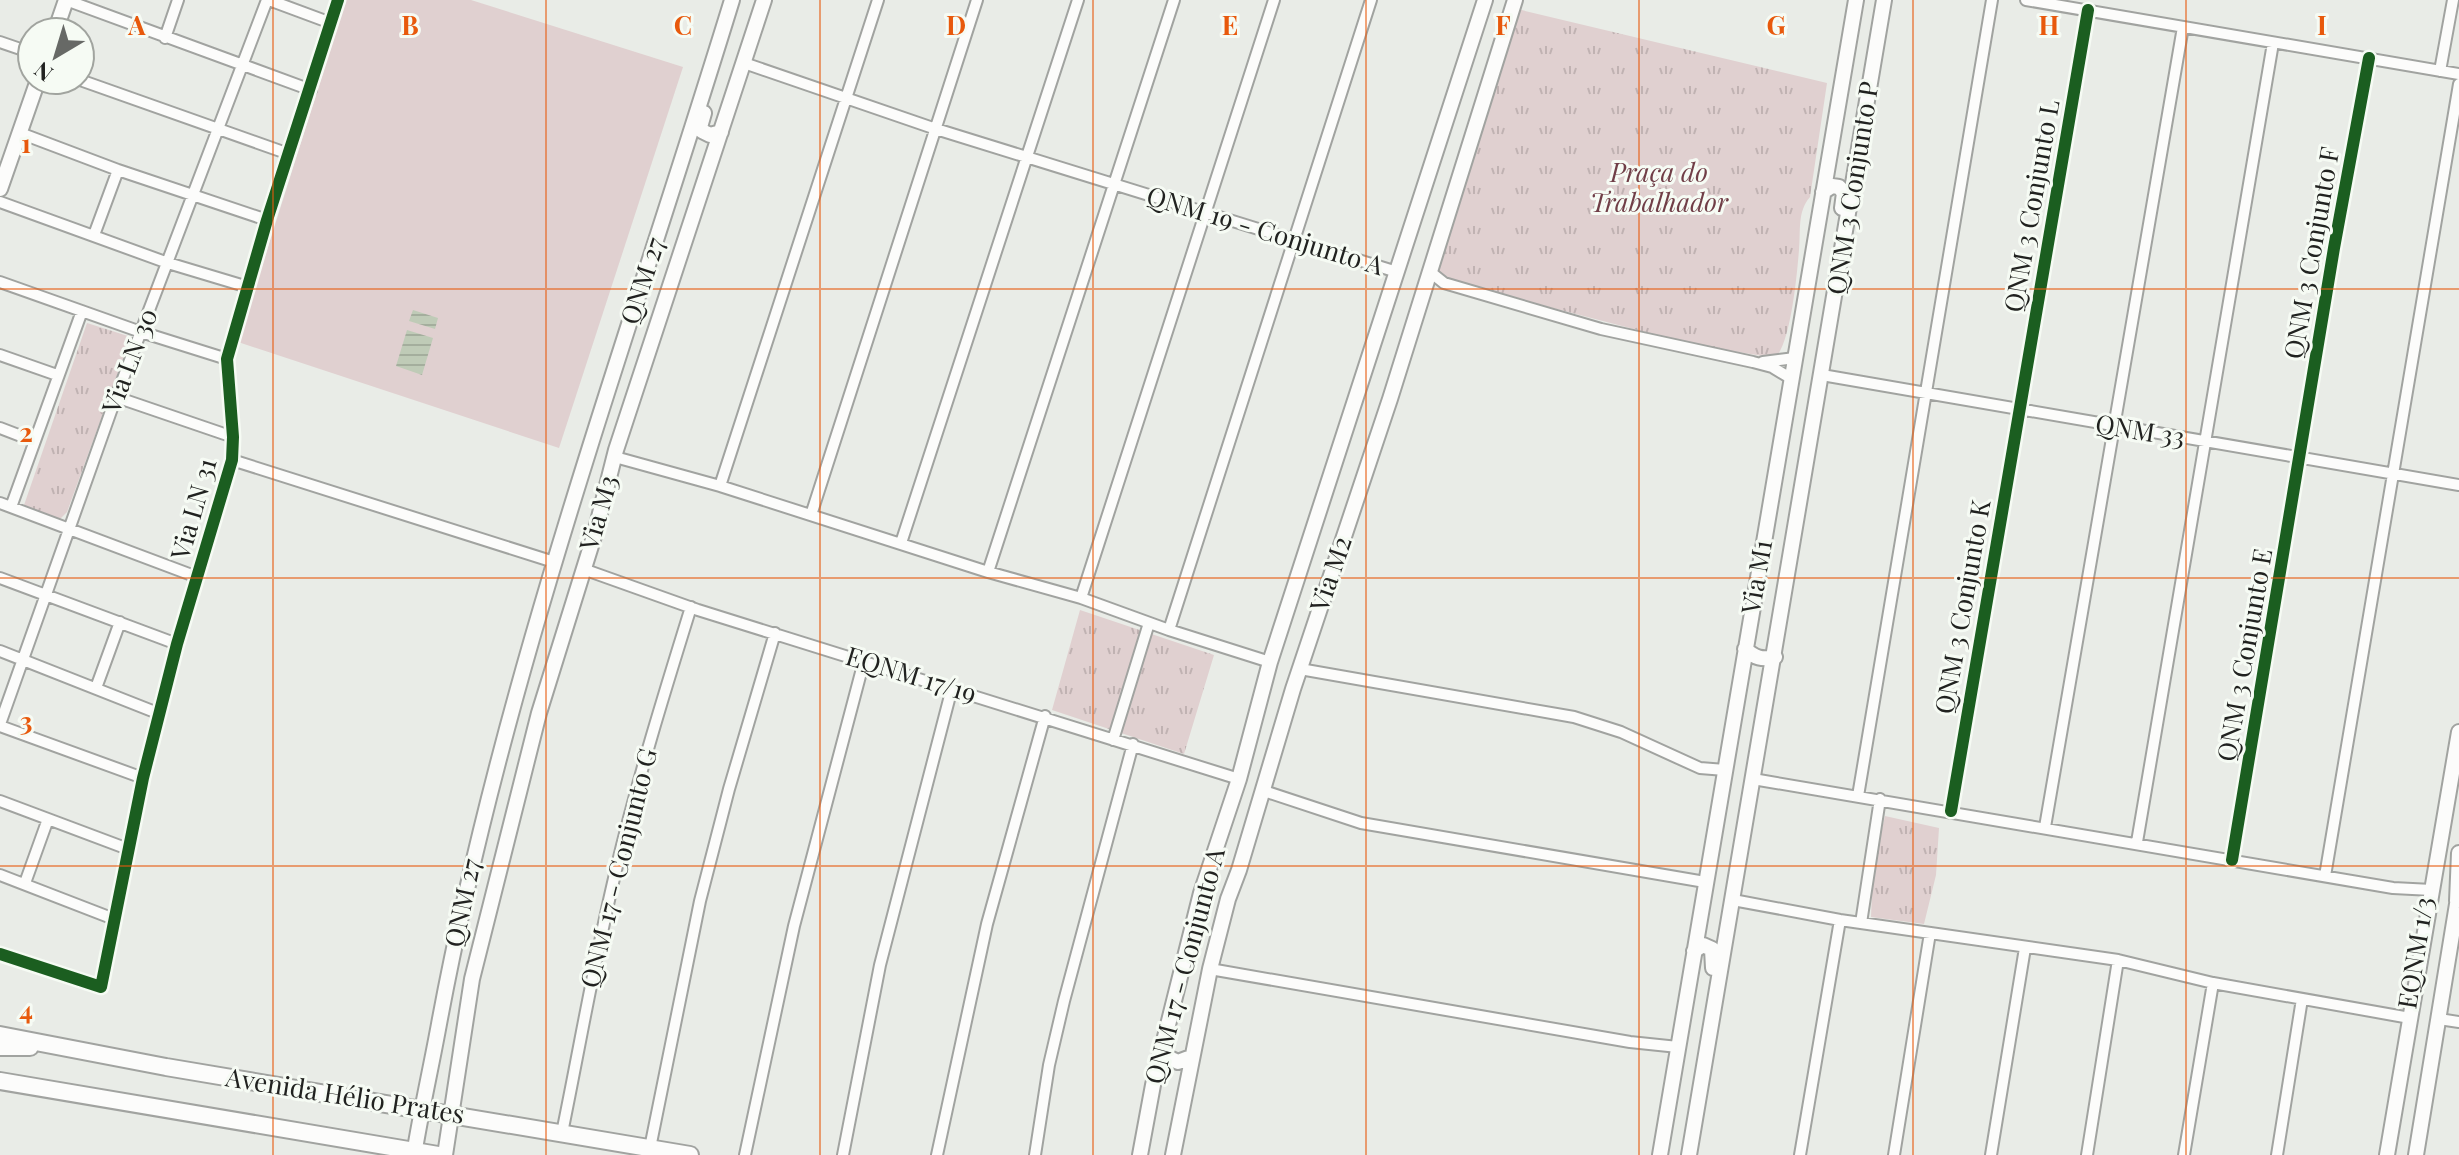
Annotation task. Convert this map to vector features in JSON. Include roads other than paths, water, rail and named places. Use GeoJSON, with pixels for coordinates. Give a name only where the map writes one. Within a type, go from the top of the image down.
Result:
{"type":"FeatureCollection","features":[{"type":"Feature","properties":{"kind":"main road","name":"QNM 27"},"geometry":{"type":"LineString","coordinates":[[422,1108],[450,959],[513,698],[732,0]]}},
{"type":"Feature","properties":{"kind":"main road"},"geometry":{"type":"LineString","coordinates":[[744,61],[755,0]]}},
{"type":"Feature","properties":{"kind":"main road"},"geometry":{"type":"LineString","coordinates":[[616,453],[764,0]]}},
{"type":"Feature","properties":{"kind":"main road"},"geometry":{"type":"LineString","coordinates":[[1397,272],[1485,0]]}},
{"type":"Feature","properties":{"kind":"main road","name":"Via M2"},"geometry":{"type":"LineString","coordinates":[[1173,1155],[1191,1057],[1228,899],[1300,669],[1311,586],[1334,566],[1390,399],[1515,0]]}},
{"type":"Feature","properties":{"kind":"main road","name":"Via M1"},"geometry":{"type":"LineString","coordinates":[[1660,1155],[1856,0]]}},
{"type":"Feature","properties":{"kind":"main road","name":"QNM 3 Conjunto P"},"geometry":{"type":"LineString","coordinates":[[1753,779],[1884,0]]}},
{"type":"Feature","properties":{"kind":"main road"},"geometry":{"type":"LineString","coordinates":[[720,39],[718,71],[700,127],[705,135],[721,132]]}},
{"type":"Feature","properties":{"kind":"main road"},"geometry":{"type":"LineString","coordinates":[[0,189],[33,96]]}},
{"type":"Feature","properties":{"kind":"main road"},"geometry":{"type":"LineString","coordinates":[[1834,124],[1838,160],[1850,164],[1857,156]]}},
{"type":"Feature","properties":{"kind":"main road"},"geometry":{"type":"LineString","coordinates":[[1823,192],[1835,186],[1844,193],[1841,221],[1843,248]]}},
{"type":"Feature","properties":{"kind":"main road","name":"QNM 19 - Conjunto A"},"geometry":{"type":"LineString","coordinates":[[1270,662],[1311,586],[1307,556],[1397,272]]}},
{"type":"Feature","properties":{"kind":"main road"},"geometry":{"type":"LineString","coordinates":[[616,453],[641,362],[638,354],[631,349],[619,357]]}},
{"type":"Feature","properties":{"kind":"main road","name":"Via M3"},"geometry":{"type":"LineString","coordinates":[[451,1113],[472,979],[492,893],[546,687],[616,453]]}},
{"type":"Feature","properties":{"kind":"main road"},"geometry":{"type":"LineString","coordinates":[[1307,556],[1312,566],[1322,569],[1334,566]]}},
{"type":"Feature","properties":{"kind":"main road"},"geometry":{"type":"LineString","coordinates":[[1745,649],[1753,657],[1764,660],[1775,657]]}},
{"type":"Feature","properties":{"kind":"main road"},"geometry":{"type":"LineString","coordinates":[[1239,779],[1270,662]]}},
{"type":"Feature","properties":{"kind":"main road"},"geometry":{"type":"LineString","coordinates":[[1743,676],[1750,671],[1758,671],[1770,682]]}},
{"type":"Feature","properties":{"kind":"main road"},"geometry":{"type":"LineString","coordinates":[[2432,890],[2454,791],[2459,732]]}},
{"type":"Feature","properties":{"kind":"main road","name":"QNM 17 - Conjunto A"},"geometry":{"type":"LineString","coordinates":[[1140,1155],[1161,1051],[1201,893],[1239,779]]}},
{"type":"Feature","properties":{"kind":"main road"},"geometry":{"type":"LineString","coordinates":[[1689,1155],[1753,779]]}},
{"type":"Feature","properties":{"kind":"main road"},"geometry":{"type":"LineString","coordinates":[[2417,1148],[2458,896],[2459,853]]}},
{"type":"Feature","properties":{"kind":"main road"},"geometry":{"type":"LineString","coordinates":[[1211,861],[1225,875],[1239,870]]}},
{"type":"Feature","properties":{"kind":"main road"},"geometry":{"type":"LineString","coordinates":[[1201,893],[1210,887],[1223,892],[1228,899]]}},
{"type":"Feature","properties":{"kind":"main road","name":"EQNM 1/3"},"geometry":{"type":"LineString","coordinates":[[2410,1018],[2432,890]]}},
{"type":"Feature","properties":{"kind":"main road"},"geometry":{"type":"LineString","coordinates":[[1694,951],[1706,945],[1714,953],[1709,998],[1711,1024]]}},
{"type":"Feature","properties":{"kind":"main road"},"geometry":{"type":"LineString","coordinates":[[450,959],[452,997],[442,1045],[450,1051],[460,1047]]}},
{"type":"Feature","properties":{"kind":"main road"},"geometry":{"type":"LineString","coordinates":[[2387,1155],[2410,1018]]}},
{"type":"Feature","properties":{"kind":"main road","name":"Avenida Hélio Prates"},"geometry":{"type":"LineString","coordinates":[[0,1035],[166,1067],[568,1134],[619,1149],[650,1148],[690,1155]]}},
{"type":"Feature","properties":{"kind":"main road"},"geometry":{"type":"LineString","coordinates":[[0,1047],[63,1047]]}},
{"type":"Feature","properties":{"kind":"main road"},"geometry":{"type":"LineString","coordinates":[[1161,1051],[1178,1062],[1191,1057]]}},
{"type":"Feature","properties":{"kind":"main road","name":"Avenida Hélio Prates"},"geometry":{"type":"LineString","coordinates":[[0,1081],[438,1155]]}},
{"type":"Feature","properties":{"kind":"main road"},"geometry":{"type":"LineString","coordinates":[[1668,1155],[1674,1120],[1671,1089]]}},
{"type":"Feature","properties":{"kind":"main road"},"geometry":{"type":"LineString","coordinates":[[414,1153],[422,1108]]}},
{"type":"Feature","properties":{"kind":"main road"},"geometry":{"type":"LineString","coordinates":[[445,1155],[451,1113]]}},
{"type":"Feature","properties":{"kind":"main road"},"geometry":{"type":"LineString","coordinates":[[2394,1114],[2408,1120],[2422,1118]]}},
{"type":"Feature","properties":{"kind":"main road","name":"Avenida Hélio Prates"},"geometry":{"type":"LineString","coordinates":[[314,1134],[375,1155]]}},
{"type":"Feature","properties":{"kind":"main road"},"geometry":{"type":"LineString","coordinates":[[568,1134],[586,1141],[590,1155]]}},
{"type":"Feature","properties":{"kind":"main road"},"geometry":{"type":"LineString","coordinates":[[2390,1135],[2402,1135],[2417,1148]]}},
{"type":"Feature","properties":{"kind":"street"},"geometry":{"type":"LineString","coordinates":[[66,0],[311,90]]}},
{"type":"Feature","properties":{"kind":"street"},"geometry":{"type":"LineString","coordinates":[[165,38],[178,0]]}},
{"type":"Feature","properties":{"kind":"street"},"geometry":{"type":"LineString","coordinates":[[268,0],[331,23]]}},
{"type":"Feature","properties":{"kind":"street","name":"Via LN 30"},"geometry":{"type":"LineString","coordinates":[[0,725],[116,397],[268,0]]}},
{"type":"Feature","properties":{"kind":"street","name":"Via LN 31"},"geometry":{"type":"LineString","coordinates":[[0,954],[101,987],[143,778],[177,644],[232,460],[227,359],[267,220],[338,0]]}},
{"type":"Feature","properties":{"kind":"street"},"geometry":{"type":"LineString","coordinates":[[720,486],[878,0]]}},
{"type":"Feature","properties":{"kind":"street"},"geometry":{"type":"LineString","coordinates":[[811,515],[977,0]]}},
{"type":"Feature","properties":{"kind":"street"},"geometry":{"type":"LineString","coordinates":[[901,543],[1078,0]]}},
{"type":"Feature","properties":{"kind":"street"},"geometry":{"type":"LineString","coordinates":[[988,572],[1174,0]]}},
{"type":"Feature","properties":{"kind":"street"},"geometry":{"type":"LineString","coordinates":[[1081,598],[1274,0]]}},
{"type":"Feature","properties":{"kind":"street"},"geometry":{"type":"LineString","coordinates":[[1169,630],[1371,0]]}},
{"type":"Feature","properties":{"kind":"street"},"geometry":{"type":"LineString","coordinates":[[1858,796],[1928,395],[1992,0]]}},
{"type":"Feature","properties":{"kind":"street"},"geometry":{"type":"LineString","coordinates":[[2026,0],[2459,74]]}},
{"type":"Feature","properties":{"kind":"street"},"geometry":{"type":"LineString","coordinates":[[2440,71],[2453,0]]}},
{"type":"Feature","properties":{"kind":"street","name":"QNM 3 Conjunto L"},"geometry":{"type":"LineString","coordinates":[[2019,410],[2088,10]]}},
{"type":"Feature","properties":{"kind":"street"},"geometry":{"type":"LineString","coordinates":[[2045,827],[2183,27]]}},
{"type":"Feature","properties":{"kind":"street"},"geometry":{"type":"LineString","coordinates":[[2137,842],[2273,43]]}},
{"type":"Feature","properties":{"kind":"street","name":"QNM 3 Conjunto F"},"geometry":{"type":"LineString","coordinates":[[2301,456],[2334,248],[2369,58]]}},
{"type":"Feature","properties":{"kind":"street","name":"QNM 19 - Conjunto A"},"geometry":{"type":"LineString","coordinates":[[744,61],[936,129],[1397,272]]}},
{"type":"Feature","properties":{"kind":"street"},"geometry":{"type":"LineString","coordinates":[[2325,876],[2459,84]]}},
{"type":"Feature","properties":{"kind":"street"},"geometry":{"type":"LineString","coordinates":[[96,86],[289,154]]}},
{"type":"Feature","properties":{"kind":"street"},"geometry":{"type":"LineString","coordinates":[[20,133],[267,220]]}},
{"type":"Feature","properties":{"kind":"street"},"geometry":{"type":"LineString","coordinates":[[94,235],[118,170]]}},
{"type":"Feature","properties":{"kind":"street"},"geometry":{"type":"LineString","coordinates":[[0,202],[168,263],[248,287]]}},
{"type":"Feature","properties":{"kind":"street"},"geometry":{"type":"LineString","coordinates":[[1429,271],[1444,283],[1601,329],[1772,367],[1792,379]]}},
{"type":"Feature","properties":{"kind":"street"},"geometry":{"type":"LineString","coordinates":[[0,282],[227,359]]}},
{"type":"Feature","properties":{"kind":"street"},"geometry":{"type":"LineString","coordinates":[[1422,291],[1444,283]]}},
{"type":"Feature","properties":{"kind":"street"},"geometry":{"type":"LineString","coordinates":[[82,311],[34,441],[5,505],[197,577]]}},
{"type":"Feature","properties":{"kind":"street"},"geometry":{"type":"LineString","coordinates":[[0,355],[57,375]]}},
{"type":"Feature","properties":{"kind":"street"},"geometry":{"type":"LineString","coordinates":[[1753,362],[1795,358]]}},
{"type":"Feature","properties":{"kind":"street","name":"QNM 33"},"geometry":{"type":"LineString","coordinates":[[1822,375],[2459,485]]}},
{"type":"Feature","properties":{"kind":"street"},"geometry":{"type":"LineString","coordinates":[[116,397],[233,437]]}},
{"type":"Feature","properties":{"kind":"street","name":"QNM 3 Conjunto K"},"geometry":{"type":"LineString","coordinates":[[1951,811],[2019,410]]}},
{"type":"Feature","properties":{"kind":"street"},"geometry":{"type":"LineString","coordinates":[[0,428],[34,441]]}},
{"type":"Feature","properties":{"kind":"street"},"geometry":{"type":"LineString","coordinates":[[616,453],[988,572],[1081,598],[1270,662]]}},
{"type":"Feature","properties":{"kind":"street","name":"QNM 3 Conjunto E"},"geometry":{"type":"LineString","coordinates":[[2232,860],[2301,456]]}},
{"type":"Feature","properties":{"kind":"street"},"geometry":{"type":"LineString","coordinates":[[232,460],[554,562]]}},
{"type":"Feature","properties":{"kind":"street","name":"EQNM 17/19"},"geometry":{"type":"LineString","coordinates":[[583,569],[691,607],[1239,779]]}},
{"type":"Feature","properties":{"kind":"street"},"geometry":{"type":"LineString","coordinates":[[0,578],[177,644]]}},
{"type":"Feature","properties":{"kind":"street","name":"QNM 17 - Conjunto G"},"geometry":{"type":"LineString","coordinates":[[568,1134],[589,990],[616,870],[650,739],[691,607]]}},
{"type":"Feature","properties":{"kind":"street"},"geometry":{"type":"LineString","coordinates":[[96,688],[120,622]]}},
{"type":"Feature","properties":{"kind":"street"},"geometry":{"type":"LineString","coordinates":[[1113,740],[1149,623]]}},
{"type":"Feature","properties":{"kind":"street"},"geometry":{"type":"LineString","coordinates":[[650,1148],[700,901],[775,633]]}},
{"type":"Feature","properties":{"kind":"street"},"geometry":{"type":"LineString","coordinates":[[0,651],[160,714]]}},
{"type":"Feature","properties":{"kind":"street"},"geometry":{"type":"LineString","coordinates":[[745,1155],[794,926],[864,661]]}},
{"type":"Feature","properties":{"kind":"street"},"geometry":{"type":"LineString","coordinates":[[1300,669],[1574,717],[1621,732],[1685,763],[1725,770]]}},
{"type":"Feature","properties":{"kind":"street"},"geometry":{"type":"LineString","coordinates":[[843,1155],[880,965],[952,688]]}},
{"type":"Feature","properties":{"kind":"street"},"geometry":{"type":"LineString","coordinates":[[937,1155],[987,924],[1045,716]]}},
{"type":"Feature","properties":{"kind":"street"},"geometry":{"type":"LineString","coordinates":[[0,725],[143,778]]}},
{"type":"Feature","properties":{"kind":"street"},"geometry":{"type":"LineString","coordinates":[[1035,1155],[1055,1039],[1133,744]]}},
{"type":"Feature","properties":{"kind":"street","name":"EQNM 1/3"},"geometry":{"type":"LineString","coordinates":[[1753,779],[2393,888],[2432,890]]}},
{"type":"Feature","properties":{"kind":"street"},"geometry":{"type":"LineString","coordinates":[[1264,791],[1361,823],[1705,882]]}},
{"type":"Feature","properties":{"kind":"street"},"geometry":{"type":"LineString","coordinates":[[1861,923],[1880,799]]}},
{"type":"Feature","properties":{"kind":"street"},"geometry":{"type":"LineString","coordinates":[[0,801],[128,849]]}},
{"type":"Feature","properties":{"kind":"street"},"geometry":{"type":"LineString","coordinates":[[25,883],[48,819]]}},
{"type":"Feature","properties":{"kind":"street"},"geometry":{"type":"LineString","coordinates":[[0,875],[114,919]]}},
{"type":"Feature","properties":{"kind":"street","name":"EQNM 1/3"},"geometry":{"type":"LineString","coordinates":[[1733,900],[1840,920],[2118,960],[2213,983],[2410,1018]]}},
{"type":"Feature","properties":{"kind":"street"},"geometry":{"type":"LineString","coordinates":[[1800,1155],[1840,920]]}},
{"type":"Feature","properties":{"kind":"street"},"geometry":{"type":"LineString","coordinates":[[1894,1155],[1930,933]]}},
{"type":"Feature","properties":{"kind":"street"},"geometry":{"type":"LineString","coordinates":[[1991,1155],[2025,948]]}},
{"type":"Feature","properties":{"kind":"street"},"geometry":{"type":"LineString","coordinates":[[2087,1155],[2118,960]]}},
{"type":"Feature","properties":{"kind":"street"},"geometry":{"type":"LineString","coordinates":[[1210,969],[1630,1042],[1678,1047]]}},
{"type":"Feature","properties":{"kind":"street"},"geometry":{"type":"LineString","coordinates":[[2184,1155],[2213,983]]}},
{"type":"Feature","properties":{"kind":"street"},"geometry":{"type":"LineString","coordinates":[[2277,1155],[2302,999]]}},
{"type":"Feature","properties":{"kind":"street"},"geometry":{"type":"LineString","coordinates":[[2439,1019],[2459,1022]]}},
{"type":"Feature","properties":{"kind":"park label","name":"Praça do Trabalhador"},"geometry":{"type":"Point","coordinates":[1659,188]}}]}
